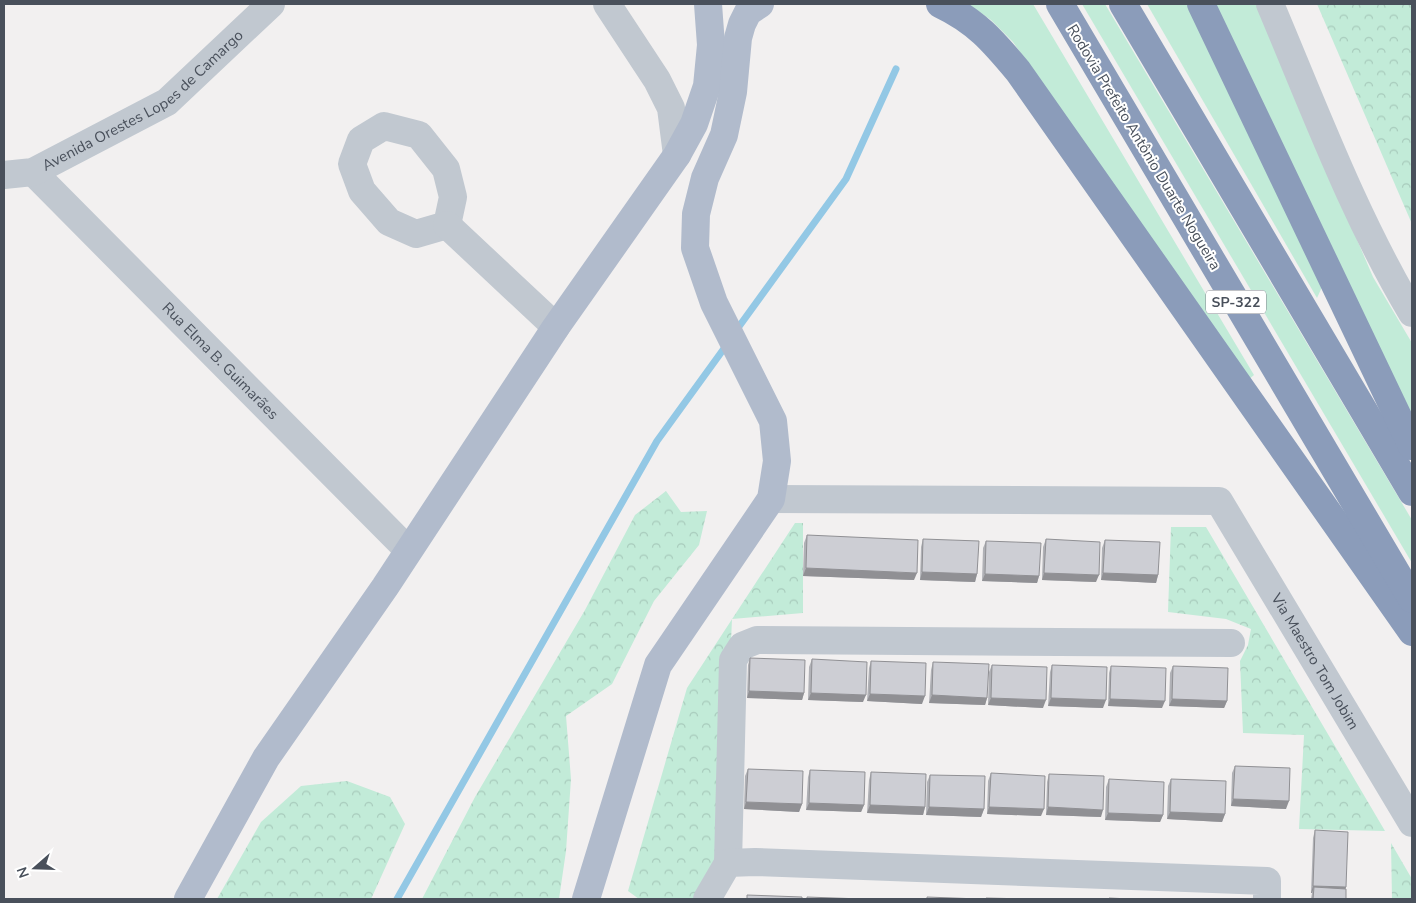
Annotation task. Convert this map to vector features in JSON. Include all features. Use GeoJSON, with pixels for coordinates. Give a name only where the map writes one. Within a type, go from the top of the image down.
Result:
{"type":"FeatureCollection","features":[{"type":"Feature","properties":{"kind":"highway"},"geometry":{"type":"LineString","coordinates":[[940,4],[970,20],[991,38],[1018,71],[1412,632]]}},
{"type":"Feature","properties":{"kind":"highway","name":"Rodovia Prefeito Antônio Duarte Nogueira"},"geometry":{"type":"LineString","coordinates":[[1060,4],[1412,600]]}},
{"type":"Feature","properties":{"kind":"highway"},"geometry":{"type":"LineString","coordinates":[[1123,4],[1412,492]]}},
{"type":"Feature","properties":{"kind":"highway"},"geometry":{"type":"LineString","coordinates":[[1200,4],[1412,446]]}},
{"type":"Feature","properties":{"kind":"main road"},"geometry":{"type":"LineString","coordinates":[[188,899],[266,758],[384,587],[556,327],[677,155],[694,124],[707,86],[711,46],[708,4]]}},
{"type":"Feature","properties":{"kind":"main road"},"geometry":{"type":"LineString","coordinates":[[586,899],[658,666],[770,498],[777,461],[773,422],[714,303],[695,248],[696,214],[705,178],[724,135],[733,92],[738,38],[748,12],[760,4]]}},
{"type":"Feature","properties":{"kind":"street","name":"Avenida Orestes Lopes de Camargo"},"geometry":{"type":"LineString","coordinates":[[4,175],[33,172],[167,102],[271,4]]}},
{"type":"Feature","properties":{"kind":"street"},"geometry":{"type":"LineString","coordinates":[[607,4],[656,80],[671,108],[677,155]]}},
{"type":"Feature","properties":{"kind":"street"},"geometry":{"type":"LineString","coordinates":[[1270,4],[1357,207],[1391,278],[1412,313]]}},
{"type":"Feature","properties":{"kind":"street","name":"Rua Elma B. Guimarães"},"geometry":{"type":"LineString","coordinates":[[33,172],[408,550]]}},
{"type":"Feature","properties":{"kind":"street"},"geometry":{"type":"LineString","coordinates":[[447,225],[556,327]]}},
{"type":"Feature","properties":{"kind":"street","name":"Via Maestro Tom Jobim"},"geometry":{"type":"LineString","coordinates":[[770,498],[1219,501],[1412,823]]}},
{"type":"Feature","properties":{"kind":"street"},"geometry":{"type":"LineString","coordinates":[[707,899],[728,863],[733,660],[742,646],[757,640],[1231,643]]}},
{"type":"Feature","properties":{"kind":"street"},"geometry":{"type":"LineString","coordinates":[[728,863],[755,862],[1268,881],[1267,899]]}},
{"type":"Feature","properties":{"kind":"green space"},"geometry":{"type":"Polygon","coordinates":[[[968,4],[1033,4],[1254,375],[1248,380],[1013,42],[991,20],[968,4]]]}},
{"type":"Feature","properties":{"kind":"green space"},"geometry":{"type":"Polygon","coordinates":[[[1082,4],[1105,4],[1412,520],[1412,563],[1082,4]]]}},
{"type":"Feature","properties":{"kind":"green space"},"geometry":{"type":"Polygon","coordinates":[[[1147,4],[1187,4],[1322,287],[1317,298],[1147,4]]]}},
{"type":"Feature","properties":{"kind":"green space"},"geometry":{"type":"Polygon","coordinates":[[[1213,4],[1256,4],[1373,277],[1412,343],[1412,420],[1213,4]]]}},
{"type":"Feature","properties":{"kind":"green space"},"geometry":{"type":"Polygon","coordinates":[[[1317,4],[1412,4],[1412,224],[1317,4]]]}},
{"type":"Feature","properties":{"kind":"green space"},"geometry":{"type":"Polygon","coordinates":[[[666,491],[681,512],[707,511],[699,545],[654,601],[612,684],[566,716],[571,779],[566,851],[559,899],[422,899],[475,797],[585,610],[635,515],[666,491]]]}},
{"type":"Feature","properties":{"kind":"green space"},"geometry":{"type":"Polygon","coordinates":[[[795,523],[803,523],[803,613],[732,619],[795,523]]]}},
{"type":"Feature","properties":{"kind":"green space"},"geometry":{"type":"Polygon","coordinates":[[[1171,527],[1206,527],[1385,831],[1299,829],[1304,735],[1243,733],[1240,661],[1248,645],[1251,629],[1226,619],[1168,612],[1171,527]]]}},
{"type":"Feature","properties":{"kind":"green space"},"geometry":{"type":"Polygon","coordinates":[[[732,619],[721,867],[703,899],[639,899],[628,891],[687,688],[732,619]]]}},
{"type":"Feature","properties":{"kind":"green space"},"geometry":{"type":"Polygon","coordinates":[[[347,781],[390,797],[405,824],[371,899],[217,899],[261,822],[301,786],[347,781]]]}},
{"type":"Feature","properties":{"kind":"green space"},"geometry":{"type":"Polygon","coordinates":[[[1391,843],[1412,879],[1412,899],[1392,899],[1391,843]]]}},
{"type":"Feature","properties":{"kind":"building"},"geometry":{"type":"Polygon","coordinates":[[[807,535],[918,540],[917,573],[806,568],[807,535]]]}},
{"type":"Feature","properties":{"kind":"building"},"geometry":{"type":"Polygon","coordinates":[[[923,539],[979,541],[977,574],[922,572],[923,539]]]}},
{"type":"Feature","properties":{"kind":"building"},"geometry":{"type":"Polygon","coordinates":[[[1046,539],[1100,542],[1099,575],[1044,573],[1046,539]]]}},
{"type":"Feature","properties":{"kind":"building"},"geometry":{"type":"Polygon","coordinates":[[[1105,540],[1160,542],[1158,575],[1103,573],[1105,540]]]}},
{"type":"Feature","properties":{"kind":"building"},"geometry":{"type":"Polygon","coordinates":[[[986,541],[1041,543],[1039,576],[985,574],[986,541]]]}},
{"type":"Feature","properties":{"kind":"building"},"geometry":{"type":"Polygon","coordinates":[[[750,658],[805,660],[804,693],[749,691],[750,658]]]}},
{"type":"Feature","properties":{"kind":"building"},"geometry":{"type":"Polygon","coordinates":[[[812,659],[867,662],[866,695],[811,693],[812,659]]]}},
{"type":"Feature","properties":{"kind":"building"},"geometry":{"type":"Polygon","coordinates":[[[871,661],[926,663],[925,696],[870,694],[871,661]]]}},
{"type":"Feature","properties":{"kind":"building"},"geometry":{"type":"Polygon","coordinates":[[[933,662],[989,664],[987,698],[932,695],[933,662]]]}},
{"type":"Feature","properties":{"kind":"building"},"geometry":{"type":"Polygon","coordinates":[[[992,665],[1047,667],[1046,700],[991,698],[992,665]]]}},
{"type":"Feature","properties":{"kind":"building"},"geometry":{"type":"Polygon","coordinates":[[[1052,665],[1107,667],[1106,700],[1051,698],[1052,665]]]}},
{"type":"Feature","properties":{"kind":"building"},"geometry":{"type":"Polygon","coordinates":[[[1111,666],[1166,668],[1165,701],[1110,699],[1111,666]]]}},
{"type":"Feature","properties":{"kind":"building"},"geometry":{"type":"Polygon","coordinates":[[[1173,666],[1228,668],[1227,701],[1172,699],[1173,666]]]}},
{"type":"Feature","properties":{"kind":"building"},"geometry":{"type":"Polygon","coordinates":[[[1235,766],[1290,768],[1289,801],[1233,799],[1235,766]]]}},
{"type":"Feature","properties":{"kind":"building"},"geometry":{"type":"Polygon","coordinates":[[[748,769],[803,771],[802,804],[746,802],[748,769]]]}},
{"type":"Feature","properties":{"kind":"building"},"geometry":{"type":"Polygon","coordinates":[[[810,770],[865,772],[864,805],[809,803],[810,770]]]}},
{"type":"Feature","properties":{"kind":"building"},"geometry":{"type":"Polygon","coordinates":[[[871,772],[926,774],[925,807],[870,805],[871,772]]]}},
{"type":"Feature","properties":{"kind":"building"},"geometry":{"type":"Polygon","coordinates":[[[991,773],[1045,776],[1044,809],[989,807],[991,773]]]}},
{"type":"Feature","properties":{"kind":"building"},"geometry":{"type":"Polygon","coordinates":[[[1049,774],[1104,776],[1103,810],[1048,807],[1049,774]]]}},
{"type":"Feature","properties":{"kind":"building"},"geometry":{"type":"Polygon","coordinates":[[[930,775],[985,776],[984,809],[929,807],[930,775]]]}},
{"type":"Feature","properties":{"kind":"building"},"geometry":{"type":"Polygon","coordinates":[[[1109,779],[1164,782],[1163,815],[1108,813],[1109,779]]]}},
{"type":"Feature","properties":{"kind":"building"},"geometry":{"type":"Polygon","coordinates":[[[1171,779],[1226,781],[1225,814],[1170,812],[1171,779]]]}},
{"type":"Feature","properties":{"kind":"building"},"geometry":{"type":"Polygon","coordinates":[[[1315,830],[1348,832],[1346,887],[1313,886],[1315,830]]]}},
{"type":"Feature","properties":{"kind":"building"},"geometry":{"type":"Polygon","coordinates":[[[1314,887],[1346,889],[1346,899],[1313,899],[1314,887]]]}},
{"type":"Feature","properties":{"kind":"building"},"geometry":{"type":"Polygon","coordinates":[[[747,895],[802,897],[802,899],[747,899],[747,895]]]}},
{"type":"Feature","properties":{"kind":"building"},"geometry":{"type":"Polygon","coordinates":[[[807,897],[862,899],[807,899],[807,897]]]}},
{"type":"Feature","properties":{"kind":"building"},"geometry":{"type":"Polygon","coordinates":[[[927,897],[979,899],[927,899],[927,897]]]}},
{"type":"Feature","properties":{"kind":"building"},"geometry":{"type":"Polygon","coordinates":[[[986,898],[1027,899],[986,899],[986,898]]]}},
{"type":"Feature","properties":{"kind":"waterway"},"geometry":{"type":"LineString","coordinates":[[735,332],[846,179],[896,69]]}},
{"type":"Feature","properties":{"kind":"waterway"},"geometry":{"type":"LineString","coordinates":[[397,899],[657,441],[728,343]]}}]}
